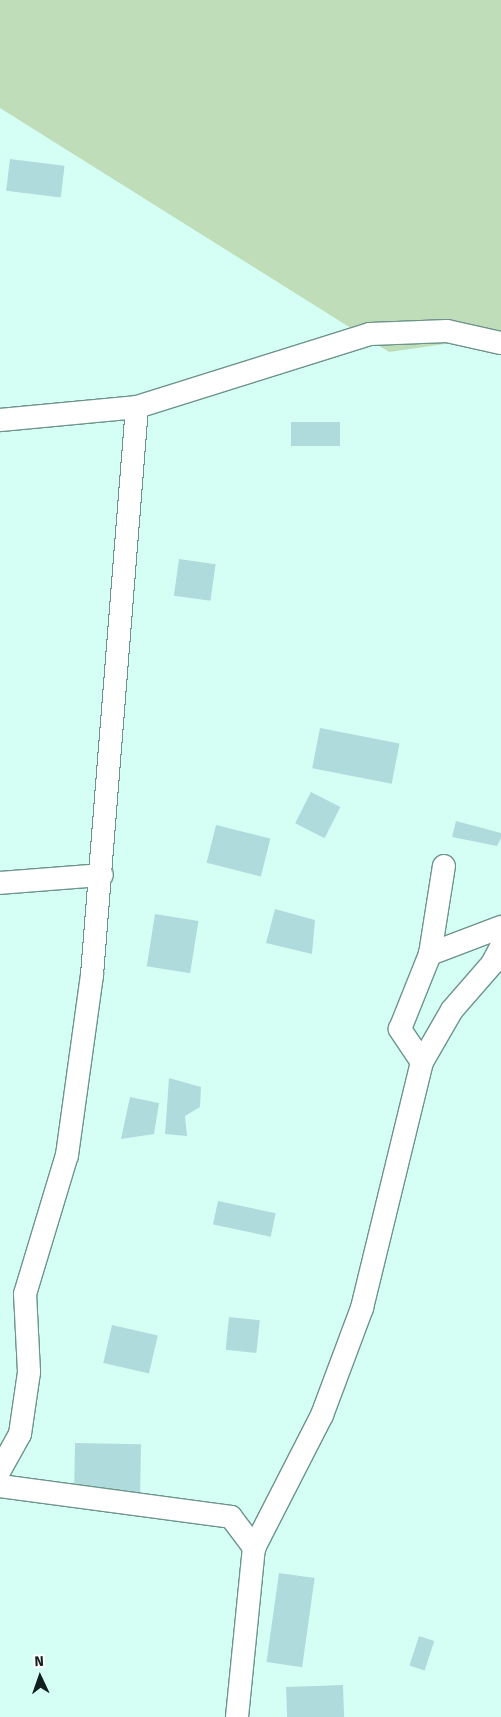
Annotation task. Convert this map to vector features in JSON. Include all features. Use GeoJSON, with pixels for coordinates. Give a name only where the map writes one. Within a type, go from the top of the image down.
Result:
{"type":"FeatureCollection","features":[{"type":"Feature","properties":{"kind":"street"},"geometry":{"type":"LineString","coordinates":[[0,420],[136,407],[370,334],[448,331],[501,343]]}},
{"type":"Feature","properties":{"kind":"street"},"geometry":{"type":"LineString","coordinates":[[0,1470],[20,1434],[29,1372],[25,1294],[67,1154],[92,975],[136,407]]}},
{"type":"Feature","properties":{"kind":"street"},"geometry":{"type":"LineString","coordinates":[[422,1062],[400,1029],[430,954],[444,866]]}},
{"type":"Feature","properties":{"kind":"street"},"geometry":{"type":"LineString","coordinates":[[0,883],[101,875]]}},
{"type":"Feature","properties":{"kind":"street"},"geometry":{"type":"LineString","coordinates":[[430,954],[501,927]]}},
{"type":"Feature","properties":{"kind":"street"},"geometry":{"type":"LineString","coordinates":[[238,1717],[254,1548],[322,1415],[362,1308],[376,1238],[408,1133],[422,1062],[452,1010],[492,964],[501,947]]}},
{"type":"Feature","properties":{"kind":"street"},"geometry":{"type":"LineString","coordinates":[[0,1486],[231,1517],[254,1548]]}},
{"type":"Feature","properties":{"kind":"green space"},"geometry":{"type":"Polygon","coordinates":[[[0,0],[501,0],[501,336],[389,352],[0,108],[0,0]]]}},
{"type":"Feature","properties":{"kind":"building"},"geometry":{"type":"Polygon","coordinates":[[[10,159],[65,166],[61,197],[6,191],[10,159]]]}},
{"type":"Feature","properties":{"kind":"building"},"geometry":{"type":"Polygon","coordinates":[[[291,422],[340,422],[340,446],[291,446],[291,422]]]}},
{"type":"Feature","properties":{"kind":"building"},"geometry":{"type":"Polygon","coordinates":[[[179,559],[216,564],[210,601],[174,596],[179,559]]]}},
{"type":"Feature","properties":{"kind":"building"},"geometry":{"type":"Polygon","coordinates":[[[320,728],[400,743],[392,784],[312,768],[320,728]]]}},
{"type":"Feature","properties":{"kind":"building"},"geometry":{"type":"Polygon","coordinates":[[[311,792],[340,807],[325,838],[295,823],[311,792]]]}},
{"type":"Feature","properties":{"kind":"building"},"geometry":{"type":"Polygon","coordinates":[[[456,821],[501,833],[501,838],[497,846],[452,837],[456,821]]]}},
{"type":"Feature","properties":{"kind":"building"},"geometry":{"type":"Polygon","coordinates":[[[216,825],[270,839],[261,876],[207,863],[216,825]]]}},
{"type":"Feature","properties":{"kind":"building"},"geometry":{"type":"Polygon","coordinates":[[[275,909],[315,920],[312,954],[266,943],[275,909]]]}},
{"type":"Feature","properties":{"kind":"building"},"geometry":{"type":"Polygon","coordinates":[[[155,914],[198,921],[190,973],[147,966],[155,914]]]}},
{"type":"Feature","properties":{"kind":"building"},"geometry":{"type":"Polygon","coordinates":[[[169,1078],[201,1087],[200,1107],[185,1116],[187,1136],[165,1134],[169,1078]]]}},
{"type":"Feature","properties":{"kind":"building"},"geometry":{"type":"Polygon","coordinates":[[[130,1097],[159,1103],[154,1134],[121,1139],[130,1097]]]}},
{"type":"Feature","properties":{"kind":"building"},"geometry":{"type":"Polygon","coordinates":[[[218,1201],[276,1213],[271,1237],[213,1224],[218,1201]]]}},
{"type":"Feature","properties":{"kind":"building"},"geometry":{"type":"Polygon","coordinates":[[[229,1317],[260,1320],[256,1353],[226,1350],[229,1317]]]}},
{"type":"Feature","properties":{"kind":"building"},"geometry":{"type":"Polygon","coordinates":[[[112,1325],[158,1336],[149,1374],[103,1363],[112,1325]]]}},
{"type":"Feature","properties":{"kind":"building"},"geometry":{"type":"Polygon","coordinates":[[[75,1443],[141,1444],[140,1493],[74,1492],[75,1443]]]}},
{"type":"Feature","properties":{"kind":"building"},"geometry":{"type":"Polygon","coordinates":[[[279,1573],[315,1578],[302,1667],[266,1662],[279,1573]]]}},
{"type":"Feature","properties":{"kind":"building"},"geometry":{"type":"Polygon","coordinates":[[[419,1636],[434,1641],[425,1670],[409,1665],[419,1636]]]}},
{"type":"Feature","properties":{"kind":"building"},"geometry":{"type":"Polygon","coordinates":[[[343,1685],[344,1717],[287,1717],[286,1687],[343,1685]]]}}]}
